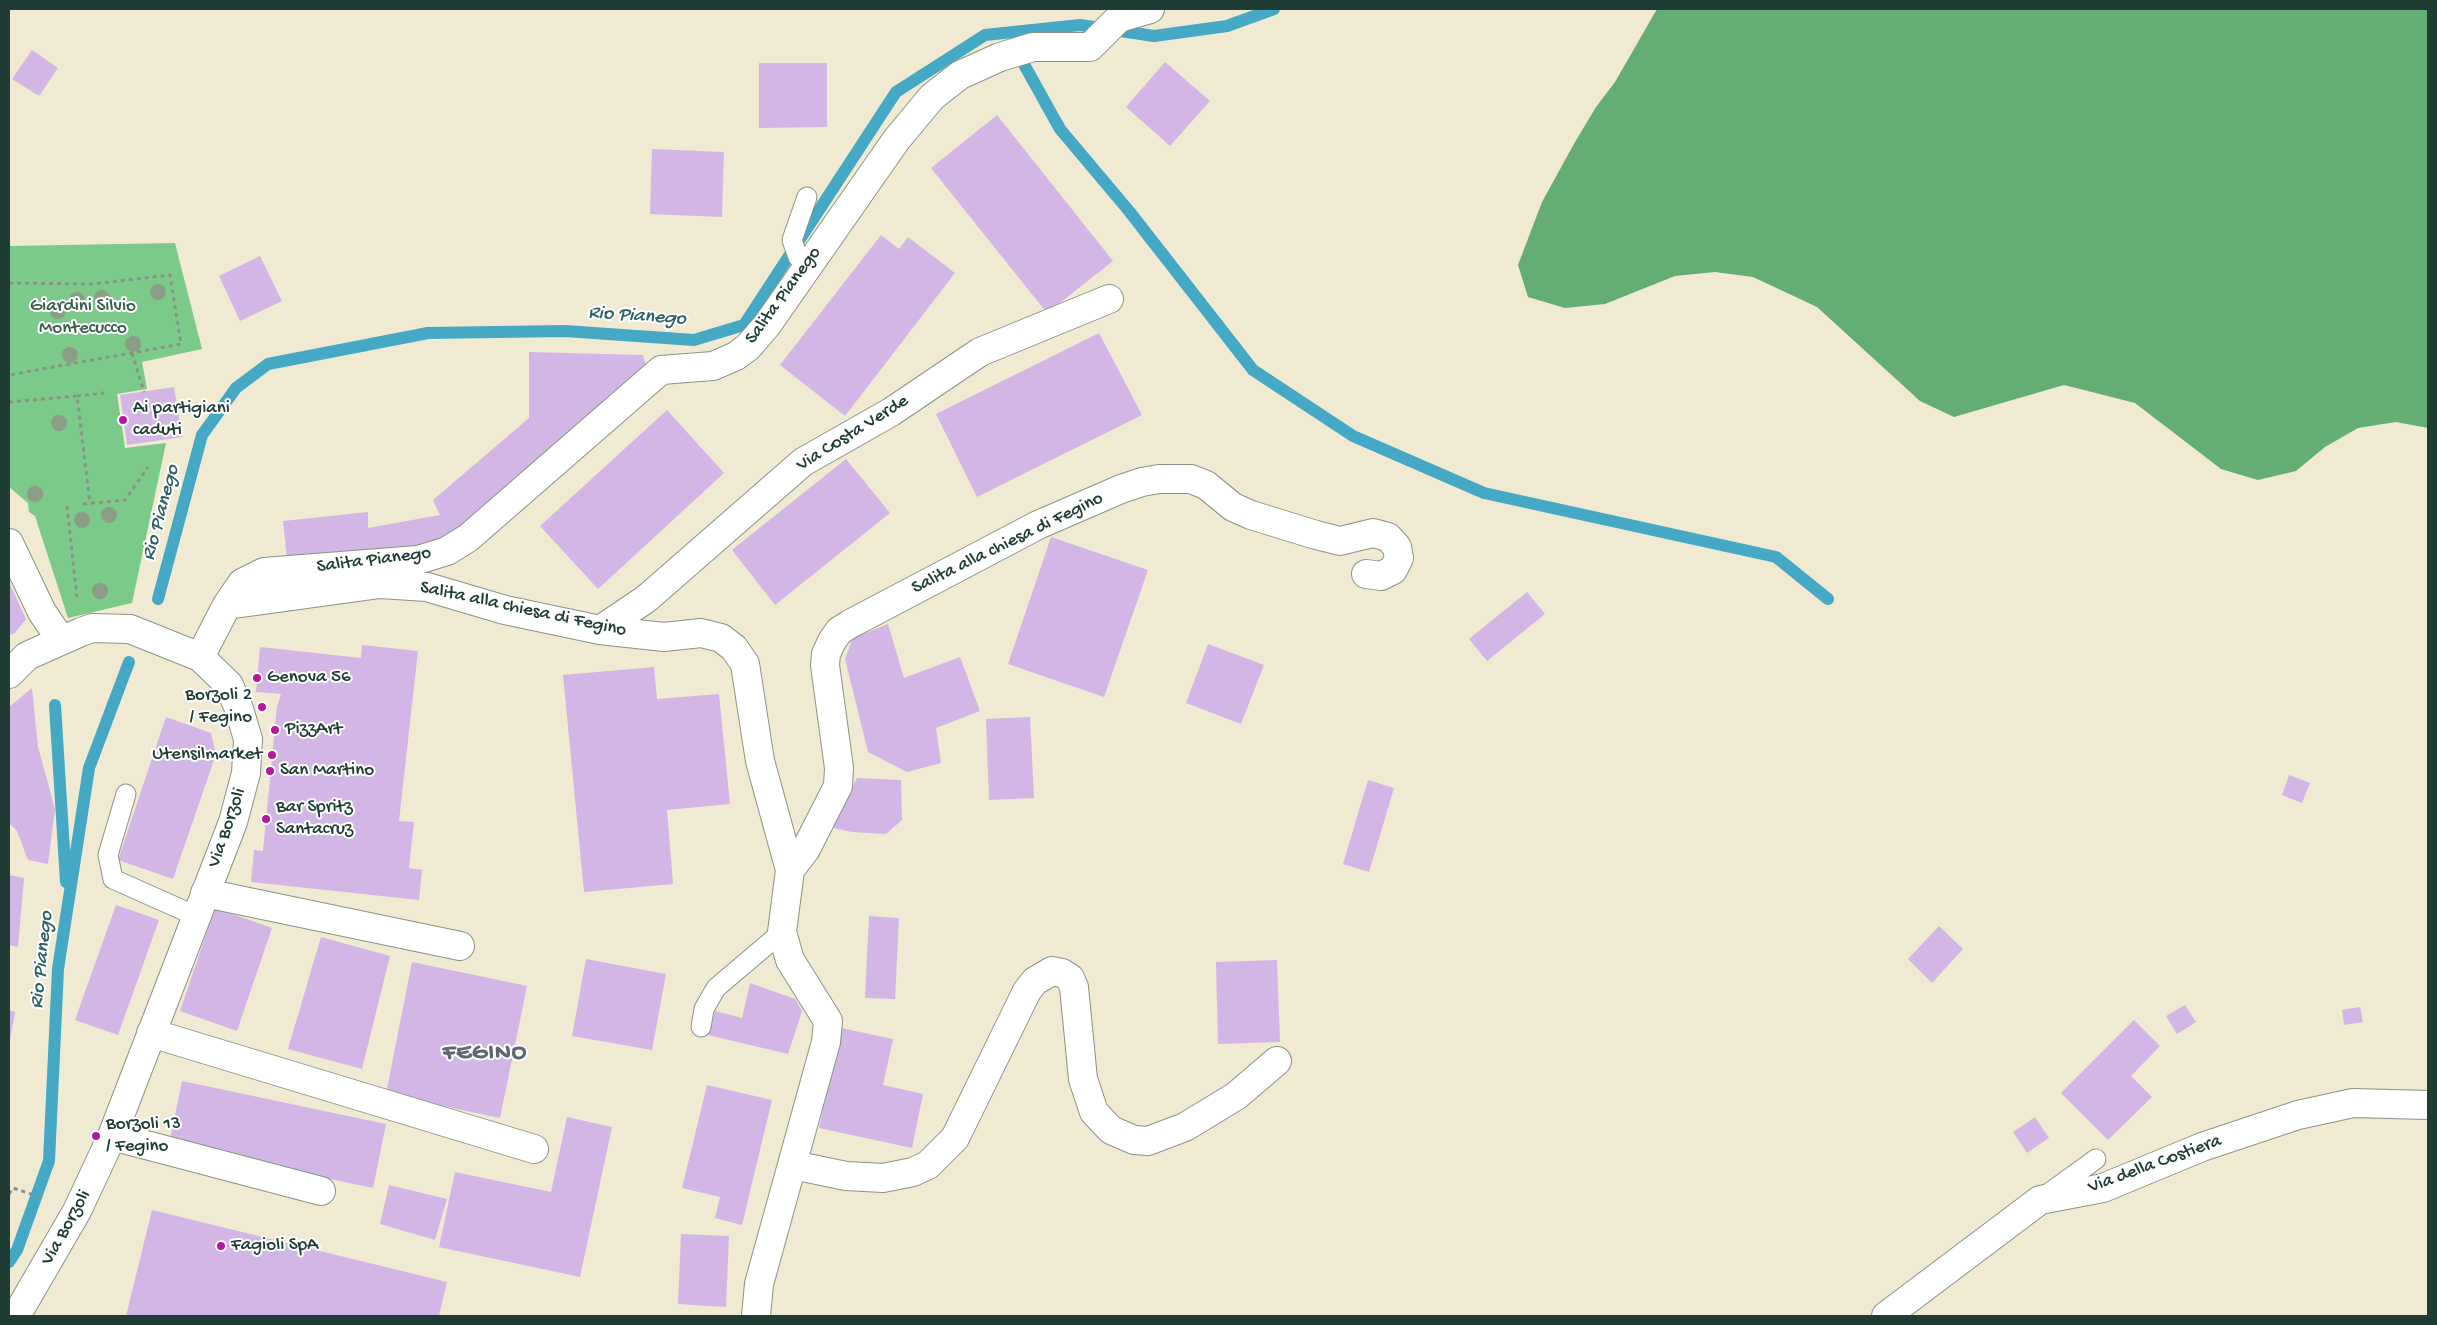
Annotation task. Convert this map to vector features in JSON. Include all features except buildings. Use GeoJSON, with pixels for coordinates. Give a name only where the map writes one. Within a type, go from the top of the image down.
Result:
{"type":"FeatureCollection","features":[{"type":"Feature","properties":{"kind":"street","name":"Salita Pianego"},"geometry":{"type":"LineString","coordinates":[[227,605],[242,583],[264,572],[418,560],[446,551],[468,538],[661,370],[713,366],[736,356],[748,347],[767,325],[897,139],[932,97],[960,75],[1000,57],[1033,47],[1090,46],[1119,18],[1150,9]]}},
{"type":"Feature","properties":{"kind":"street","name":"Via Costa Verde"},"geometry":{"type":"LineString","coordinates":[[600,630],[646,599],[803,462],[891,412],[980,352],[1109,299]]}},
{"type":"Feature","properties":{"kind":"street","name":"Salita alla chiesa di Fegino"},"geometry":{"type":"LineString","coordinates":[[790,870],[806,849],[838,786],[839,768],[825,665],[826,654],[839,631],[1038,525],[1135,484],[1160,478],[1191,479],[1206,485],[1233,507],[1251,515],[1316,535],[1340,541],[1373,533],[1388,537],[1397,546],[1399,558],[1393,570],[1381,576],[1366,574]]}},
{"type":"Feature","properties":{"kind":"street"},"geometry":{"type":"LineString","coordinates":[[9,543],[42,612],[61,640]]}},
{"type":"Feature","properties":{"kind":"street","name":"Salita alla chiesa di Fegino"},"geometry":{"type":"LineString","coordinates":[[227,605],[380,584],[427,587],[505,610],[600,630],[664,637],[701,633],[721,638],[734,648],[746,664],[760,761],[790,870],[782,932],[790,960],[828,1021],[826,1042],[759,1284],[756,1316]]}},
{"type":"Feature","properties":{"kind":"street"},"geometry":{"type":"LineString","coordinates":[[200,657],[227,605]]}},
{"type":"Feature","properties":{"kind":"street","name":"Via Borzoli"},"geometry":{"type":"LineString","coordinates":[[9,674],[27,656],[92,628],[130,629],[200,657],[228,686],[240,709],[248,739],[246,773],[233,822],[112,1136],[77,1211],[16,1316]]}},
{"type":"Feature","properties":{"kind":"street","name":"Via Borzoli"},"geometry":{"type":"LineString","coordinates":[[200,904],[460,946]]}},
{"type":"Feature","properties":{"kind":"street"},"geometry":{"type":"LineString","coordinates":[[793,1165],[846,1176],[883,1178],[913,1172],[928,1164],[955,1138],[1027,991],[1035,981],[1052,971],[1062,972],[1070,978],[1074,987],[1083,1079],[1089,1102],[1100,1121],[1111,1130],[1128,1138],[1148,1141],[1185,1127],[1236,1096],[1277,1061]]}},
{"type":"Feature","properties":{"kind":"street"},"geometry":{"type":"LineString","coordinates":[[152,1033],[534,1149]]}},
{"type":"Feature","properties":{"kind":"street","name":"Via della Costiera"},"geometry":{"type":"LineString","coordinates":[[1886,1316],[2040,1200],[2103,1188],[2202,1147],[2298,1115],[2353,1103],[2428,1104]]}},
{"type":"Feature","properties":{"kind":"street"},"geometry":{"type":"LineString","coordinates":[[112,1136],[321,1191]]}},
{"type":"Feature","properties":{"kind":"lane"},"geometry":{"type":"LineString","coordinates":[[807,197],[792,240],[798,257],[807,267]]}},
{"type":"Feature","properties":{"kind":"lane","name":"Via Borzoli"},"geometry":{"type":"LineString","coordinates":[[126,794],[108,854],[113,878],[200,904]]}},
{"type":"Feature","properties":{"kind":"lane"},"geometry":{"type":"LineString","coordinates":[[701,1027],[704,1008],[716,988],[782,932]]}},
{"type":"Feature","properties":{"kind":"lane"},"geometry":{"type":"LineString","coordinates":[[2040,1200],[2096,1159]]}},
{"type":"Feature","properties":{"kind":"path"},"geometry":{"type":"LineString","coordinates":[[9,283],[93,284],[170,275],[178,336],[181,344],[9,375]]}},
{"type":"Feature","properties":{"kind":"path"},"geometry":{"type":"LineString","coordinates":[[132,353],[144,392]]}},
{"type":"Feature","properties":{"kind":"path"},"geometry":{"type":"LineString","coordinates":[[9,402],[104,393]]}},
{"type":"Feature","properties":{"kind":"path"},"geometry":{"type":"LineString","coordinates":[[77,396],[90,504]]}},
{"type":"Feature","properties":{"kind":"path"},"geometry":{"type":"LineString","coordinates":[[83,504],[125,500],[148,467]]}},
{"type":"Feature","properties":{"kind":"path"},"geometry":{"type":"LineString","coordinates":[[66,506],[78,608]]}},
{"type":"Feature","properties":{"kind":"path"},"geometry":{"type":"LineString","coordinates":[[9,1194],[13,1188],[48,1200]]}},
{"type":"Feature","properties":{"kind":"green space"},"geometry":{"type":"Polygon","coordinates":[[[1657,9],[2428,9],[2428,428],[2396,422],[2358,428],[2325,447],[2296,471],[2258,480],[2221,469],[2135,403],[2064,385],[1954,417],[1920,401],[1817,307],[1753,277],[1715,272],[1675,276],[1605,304],[1565,308],[1528,297],[1518,265],[1542,202],[1575,142],[1596,107],[1615,82],[1657,9]]]}},
{"type":"Feature","properties":{"kind":"green space","name":"Giardini Silvio Montecucco"},"geometry":{"type":"Polygon","coordinates":[[[175,243],[202,349],[142,362],[147,389],[117,394],[125,448],[166,443],[132,603],[68,618],[35,516],[29,512],[28,503],[9,487],[9,246],[175,243]]]}},
{"type":"Feature","properties":{"kind":"waterway","name":"Rio Pianego"},"geometry":{"type":"LineString","coordinates":[[158,599],[202,435],[236,388],[268,364],[428,333],[565,331],[694,340],[744,325],[896,92],[985,35],[1080,25],[1154,36],[1227,26],[1274,9]]}},
{"type":"Feature","properties":{"kind":"waterway"},"geometry":{"type":"LineString","coordinates":[[1016,50],[1060,129],[1129,211],[1253,370],[1353,436],[1484,493],[1776,557],[1828,599]]}},
{"type":"Feature","properties":{"kind":"waterway","name":"Rio Pianego"},"geometry":{"type":"LineString","coordinates":[[9,1262],[17,1250],[49,1161],[58,969],[89,768],[129,662]]}},
{"type":"Feature","properties":{"kind":"waterway"},"geometry":{"type":"LineString","coordinates":[[55,705],[66,882]]}},
{"type":"Feature","properties":{"kind":"place","name":"Ai partigiani caduti"},"geometry":{"type":"Point","coordinates":[123,420]}},
{"type":"Feature","properties":{"kind":"place","name":"Genova 56"},"geometry":{"type":"Point","coordinates":[257,678]}},
{"type":"Feature","properties":{"kind":"place","name":"Borzoli 2 / Fegino"},"geometry":{"type":"Point","coordinates":[262,707]}},
{"type":"Feature","properties":{"kind":"place","name":"PizzArt"},"geometry":{"type":"Point","coordinates":[275,730]}},
{"type":"Feature","properties":{"kind":"place","name":"Utensilmarket"},"geometry":{"type":"Point","coordinates":[272,755]}},
{"type":"Feature","properties":{"kind":"place","name":"San Martino"},"geometry":{"type":"Point","coordinates":[270,771]}},
{"type":"Feature","properties":{"kind":"place","name":"Bar Spritz Santacruz"},"geometry":{"type":"Point","coordinates":[266,819]}},
{"type":"Feature","properties":{"kind":"place","name":"Borzoli 13 / Fegino"},"geometry":{"type":"Point","coordinates":[96,1136]}},
{"type":"Feature","properties":{"kind":"place","name":"Fagioli SpA"},"geometry":{"type":"Point","coordinates":[221,1246]}},
{"type":"Feature","properties":{"kind":"district","name":"FEGINO"},"geometry":{"type":"Point","coordinates":[485,1054]}}]}
